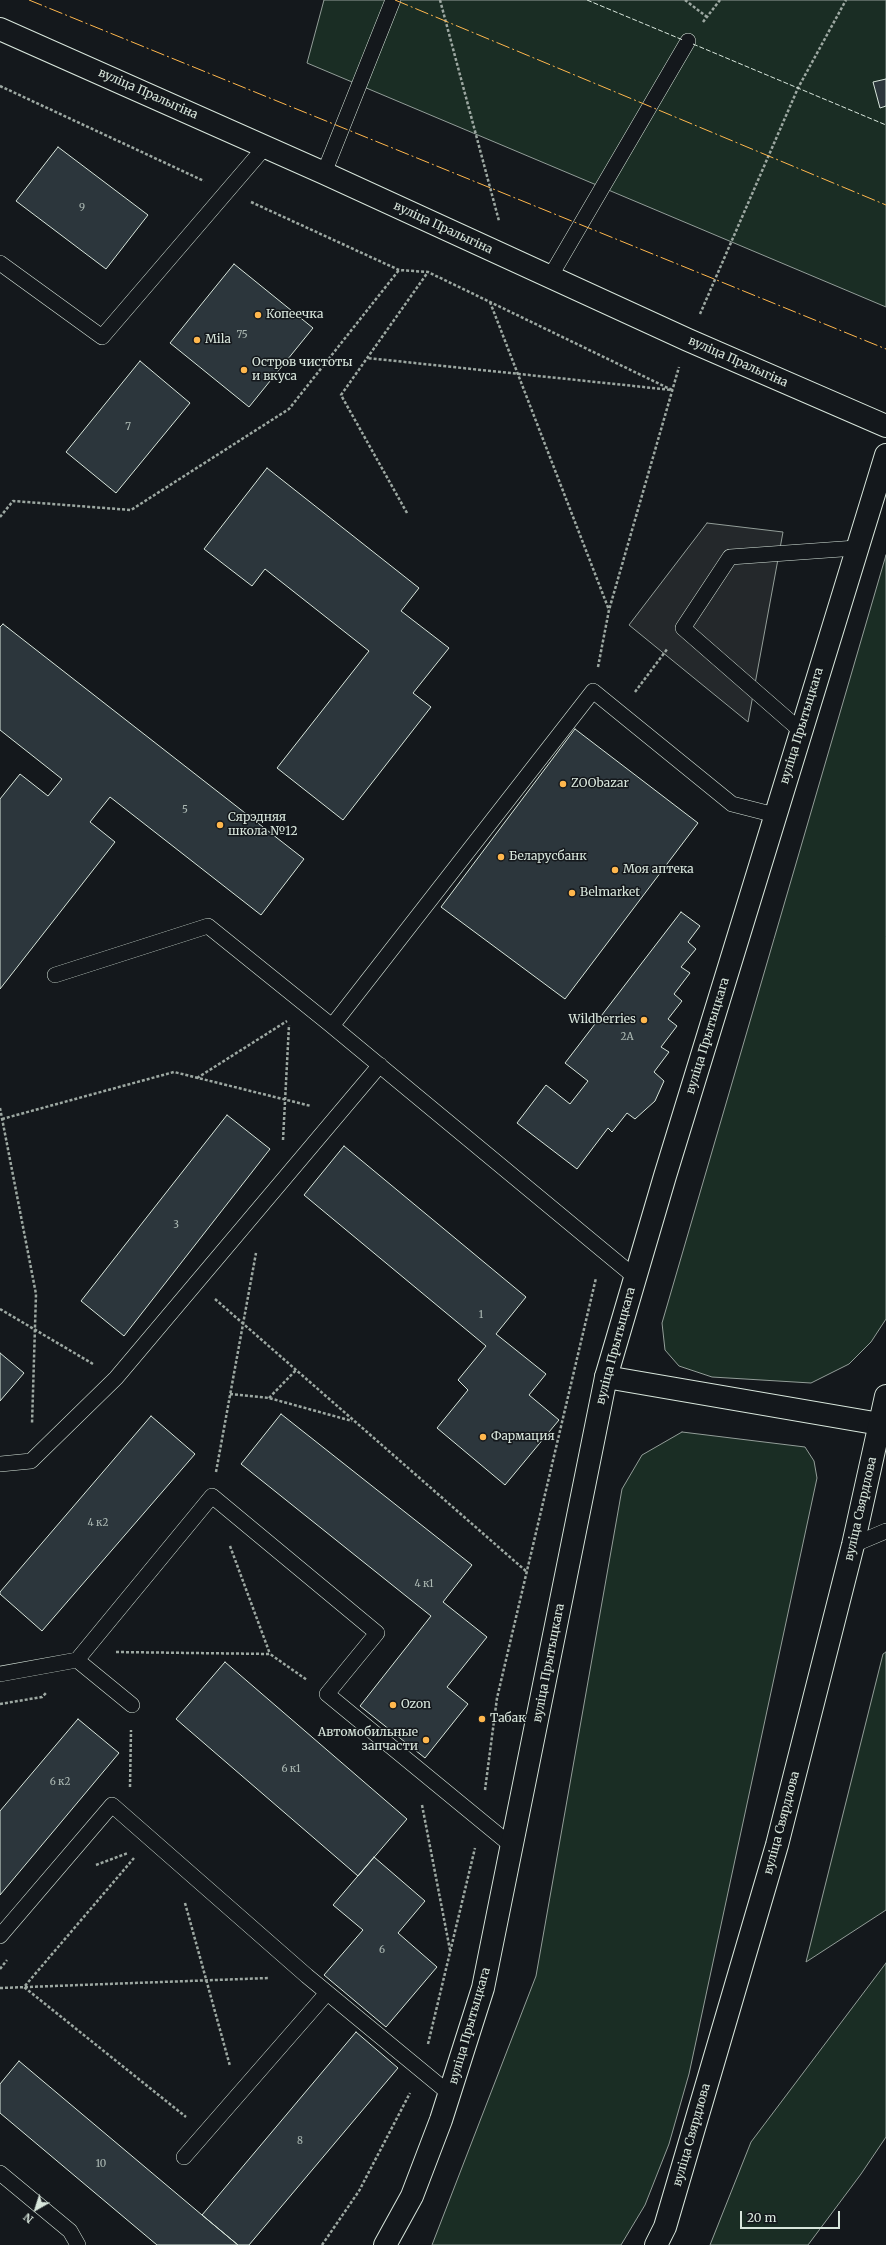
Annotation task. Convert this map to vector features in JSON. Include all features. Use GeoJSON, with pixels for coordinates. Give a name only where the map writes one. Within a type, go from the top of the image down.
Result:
{"type":"FeatureCollection","features":[{"type":"Feature","properties":{"kind":"street","name":"вуліца Пралыгіна"},"geometry":{"type":"LineString","coordinates":[[0,29],[324,173],[688,340],[886,426]]}},
{"type":"Feature","properties":{"kind":"street","name":"вуліца Прытыцкага"},"geometry":{"type":"LineString","coordinates":[[385,2245],[412,2196],[450,2094],[484,1988],[606,1377],[856,548],[886,455]]}},
{"type":"Feature","properties":{"kind":"street"},"geometry":{"type":"LineString","coordinates":[[606,1377],[880,1424]]}},
{"type":"Feature","properties":{"kind":"street","name":"вуліца Свярдлова"},"geometry":{"type":"LineString","coordinates":[[656,2245],[665,2227],[777,1845],[853,1545],[886,1396]]}},
{"type":"Feature","properties":{"kind":"lane"},"geometry":{"type":"LineString","coordinates":[[324,173],[393,0]]}},
{"type":"Feature","properties":{"kind":"lane"},"geometry":{"type":"LineString","coordinates":[[550,277],[688,41]]}},
{"type":"Feature","properties":{"kind":"lane"},"geometry":{"type":"LineString","coordinates":[[0,263],[102,337],[265,147]]}},
{"type":"Feature","properties":{"kind":"lane"},"geometry":{"type":"LineString","coordinates":[[801,731],[683,628],[730,558],[856,548]]}},
{"type":"Feature","properties":{"kind":"lane"},"geometry":{"type":"LineString","coordinates":[[332,1026],[593,691],[732,804],[775,815]]}},
{"type":"Feature","properties":{"kind":"lane"},"geometry":{"type":"LineString","coordinates":[[55,975],[208,926],[380,1065],[635,1277]]}},
{"type":"Feature","properties":{"kind":"lane"},"geometry":{"type":"LineString","coordinates":[[0,1464],[31,1461],[116,1378],[380,1065]]}},
{"type":"Feature","properties":{"kind":"lane"},"geometry":{"type":"LineString","coordinates":[[0,1674],[81,1656],[212,1496],[377,1633],[327,1694],[512,1846]]}},
{"type":"Feature","properties":{"kind":"lane"},"geometry":{"type":"LineString","coordinates":[[853,1545],[886,1531]]}},
{"type":"Feature","properties":{"kind":"lane"},"geometry":{"type":"LineString","coordinates":[[81,1656],[132,1705]]}},
{"type":"Feature","properties":{"kind":"lane"},"geometry":{"type":"LineString","coordinates":[[0,1936],[112,1805],[307,1976],[450,2094]]}},
{"type":"Feature","properties":{"kind":"lane"},"geometry":{"type":"LineString","coordinates":[[184,2157],[328,1993]]}},
{"type":"Feature","properties":{"kind":"lane"},"geometry":{"type":"LineString","coordinates":[[0,2173],[70,2231],[78,2245]]}},
{"type":"Feature","properties":{"kind":"path"},"geometry":{"type":"LineString","coordinates":[[440,0],[509,258]]}},
{"type":"Feature","properties":{"kind":"path"},"geometry":{"type":"LineString","coordinates":[[685,0],[707,17],[720,0]]}},
{"type":"Feature","properties":{"kind":"path"},"geometry":{"type":"LineString","coordinates":[[0,86],[399,270],[428,272],[672,390],[367,358]]}},
{"type":"Feature","properties":{"kind":"path"},"geometry":{"type":"LineString","coordinates":[[0,517],[12,502],[131,510],[289,409],[399,270]]}},
{"type":"Feature","properties":{"kind":"path"},"geometry":{"type":"LineString","coordinates":[[407,513],[341,395],[428,272]]}},
{"type":"Feature","properties":{"kind":"path"},"geometry":{"type":"LineString","coordinates":[[490,302],[516,374],[609,610]]}},
{"type":"Feature","properties":{"kind":"path"},"geometry":{"type":"LineString","coordinates":[[620,712],[683,628]]}},
{"type":"Feature","properties":{"kind":"path"},"geometry":{"type":"LineString","coordinates":[[197,1078],[289,1020],[283,1140],[281,1147]]}},
{"type":"Feature","properties":{"kind":"path"},"geometry":{"type":"LineString","coordinates":[[2,1119],[174,1072],[311,1106]]}},
{"type":"Feature","properties":{"kind":"path"},"geometry":{"type":"LineString","coordinates":[[306,1112],[316,1100]]}},
{"type":"Feature","properties":{"kind":"path"},"geometry":{"type":"LineString","coordinates":[[0,1108],[36,1294],[31,1461]]}},
{"type":"Feature","properties":{"kind":"path"},"geometry":{"type":"LineString","coordinates":[[283,1140],[288,1134]]}},
{"type":"Feature","properties":{"kind":"path"},"geometry":{"type":"LineString","coordinates":[[212,1496],[256,1248]]}},
{"type":"Feature","properties":{"kind":"path"},"geometry":{"type":"LineString","coordinates":[[322,2245],[359,2191],[422,2071],[481,1821],[497,1698],[603,1250]]}},
{"type":"Feature","properties":{"kind":"path"},"geometry":{"type":"LineString","coordinates":[[197,1283],[527,1572]]}},
{"type":"Feature","properties":{"kind":"path"},"geometry":{"type":"LineString","coordinates":[[0,1309],[116,1378]]}},
{"type":"Feature","properties":{"kind":"path"},"geometry":{"type":"LineString","coordinates":[[269,1398],[296,1370]]}},
{"type":"Feature","properties":{"kind":"path"},"geometry":{"type":"LineString","coordinates":[[230,1394],[269,1398],[354,1421]]}},
{"type":"Feature","properties":{"kind":"path"},"geometry":{"type":"LineString","coordinates":[[228,1542],[270,1654],[327,1694]]}},
{"type":"Feature","properties":{"kind":"path"},"geometry":{"type":"LineString","coordinates":[[81,1656],[270,1654]]}},
{"type":"Feature","properties":{"kind":"path"},"geometry":{"type":"LineString","coordinates":[[129,1820],[132,1705]]}},
{"type":"Feature","properties":{"kind":"path"},"geometry":{"type":"LineString","coordinates":[[414,1765],[450,1952]]}},
{"type":"Feature","properties":{"kind":"path"},"geometry":{"type":"LineString","coordinates":[[24,1987],[151,1838]]}},
{"type":"Feature","properties":{"kind":"path"},"geometry":{"type":"LineString","coordinates":[[184,1900],[238,2095]]}},
{"type":"Feature","properties":{"kind":"path"},"geometry":{"type":"LineString","coordinates":[[0,1988],[307,1976]]}},
{"type":"Feature","properties":{"kind":"path"},"geometry":{"type":"LineString","coordinates":[[24,1987],[205,2133]]}},
{"type":"Feature","properties":{"kind":"green space"},"geometry":{"type":"Polygon","coordinates":[[[324,0],[886,0],[886,307],[307,63],[324,0]]]}},
{"type":"Feature","properties":{"kind":"green space"},"geometry":{"type":"Polygon","coordinates":[[[886,555],[886,1319],[871,1342],[849,1364],[811,1383],[712,1377],[679,1366],[665,1350],[662,1323],[886,555]]]}},
{"type":"Feature","properties":{"kind":"green space"},"geometry":{"type":"Polygon","coordinates":[[[682,1432],[805,1447],[814,1461],[817,1478],[689,2074],[669,2144],[645,2205],[621,2245],[432,2245],[536,1976],[622,1489],[642,1455],[682,1432]]]}},
{"type":"Feature","properties":{"kind":"green space"},"geometry":{"type":"Polygon","coordinates":[[[886,1652],[886,1910],[806,1962],[883,1654],[886,1652]]]}},
{"type":"Feature","properties":{"kind":"green space"},"geometry":{"type":"Polygon","coordinates":[[[886,1963],[886,2137],[861,2174],[808,2245],[710,2245],[751,2142],[886,1963]]]}},
{"type":"Feature","properties":{"kind":"shaded area"},"geometry":{"type":"Polygon","coordinates":[[[707,523],[783,532],[748,722],[629,625],[707,523]]]}},
{"type":"Feature","properties":{"kind":"building"},"geometry":{"type":"Polygon","coordinates":[[[886,79],[886,106],[880,108],[873,82],[886,79]]]}},
{"type":"Feature","properties":{"kind":"building"},"geometry":{"type":"Polygon","coordinates":[[[58,147],[148,215],[106,269],[16,201],[58,147]]]}},
{"type":"Feature","properties":{"kind":"building"},"geometry":{"type":"Polygon","coordinates":[[[234,264],[313,328],[249,407],[170,343],[234,264]]]}},
{"type":"Feature","properties":{"kind":"building"},"geometry":{"type":"Polygon","coordinates":[[[140,361],[190,403],[116,493],[66,452],[140,361]]]}},
{"type":"Feature","properties":{"kind":"building"},"geometry":{"type":"Polygon","coordinates":[[[267,468],[419,588],[401,611],[449,648],[413,693],[431,707],[343,820],[277,768],[369,651],[265,569],[252,586],[204,549],[267,468]]]}},
{"type":"Feature","properties":{"kind":"building"},"geometry":{"type":"Polygon","coordinates":[[[3,624],[304,859],[261,915],[110,797],[90,822],[115,842],[0,989],[0,799],[20,774],[48,796],[62,779],[0,730],[0,627],[3,624]]]}},
{"type":"Feature","properties":{"kind":"building"},"geometry":{"type":"Polygon","coordinates":[[[575,729],[698,823],[565,999],[441,907],[575,729]]]}},
{"type":"Feature","properties":{"kind":"building"},"geometry":{"type":"Polygon","coordinates":[[[681,912],[700,926],[688,942],[696,949],[681,967],[690,973],[674,994],[682,1001],[668,1019],[677,1026],[661,1047],[669,1052],[654,1072],[664,1081],[655,1101],[635,1119],[627,1113],[612,1132],[608,1128],[577,1169],[517,1123],[546,1085],[570,1104],[588,1081],[565,1063],[681,912]]]}},
{"type":"Feature","properties":{"kind":"building"},"geometry":{"type":"Polygon","coordinates":[[[227,1115],[270,1149],[124,1336],[81,1301],[227,1115]]]}},
{"type":"Feature","properties":{"kind":"building"},"geometry":{"type":"Polygon","coordinates":[[[344,1146],[526,1297],[496,1334],[546,1374],[529,1395],[559,1420],[505,1485],[437,1428],[468,1390],[458,1380],[486,1346],[304,1195],[344,1146]]]}},
{"type":"Feature","properties":{"kind":"building"},"geometry":{"type":"Polygon","coordinates":[[[0,1353],[24,1373],[0,1401],[0,1353]]]}},
{"type":"Feature","properties":{"kind":"building"},"geometry":{"type":"Polygon","coordinates":[[[281,1414],[472,1565],[443,1602],[487,1637],[447,1687],[468,1704],[425,1758],[360,1706],[431,1616],[241,1464],[281,1414]]]}},
{"type":"Feature","properties":{"kind":"building"},"geometry":{"type":"Polygon","coordinates":[[[151,1416],[195,1454],[42,1631],[0,1594],[0,1592],[151,1416]]]}},
{"type":"Feature","properties":{"kind":"building"},"geometry":{"type":"Polygon","coordinates":[[[225,1662],[407,1819],[358,1876],[176,1719],[225,1662]]]}},
{"type":"Feature","properties":{"kind":"building"},"geometry":{"type":"Polygon","coordinates":[[[78,1719],[119,1753],[0,1895],[0,1811],[78,1719]]]}},
{"type":"Feature","properties":{"kind":"building"},"geometry":{"type":"Polygon","coordinates":[[[374,1857],[425,1901],[398,1933],[437,1967],[386,2027],[324,1975],[363,1930],[333,1905],[374,1857]]]}},
{"type":"Feature","properties":{"kind":"building"},"geometry":{"type":"Polygon","coordinates":[[[356,2032],[398,2068],[249,2245],[238,2245],[202,2215],[356,2032]]]}},
{"type":"Feature","properties":{"kind":"building"},"geometry":{"type":"Polygon","coordinates":[[[19,2061],[238,2245],[157,2245],[0,2113],[0,2084],[19,2061]]]}},
{"type":"Feature","properties":{"kind":"fence"},"geometry":{"type":"LineString","coordinates":[[587,0],[683,40]]}},
{"type":"Feature","properties":{"kind":"fence"},"geometry":{"type":"LineString","coordinates":[[693,44],[886,125]]}},
{"type":"Feature","properties":{"kind":"power"},"geometry":{"type":"LineString","coordinates":[[29,0],[886,349]]}},
{"type":"Feature","properties":{"kind":"power"},"geometry":{"type":"LineString","coordinates":[[395,0],[886,205]]}},
{"type":"Feature","properties":{"kind":"place","name":"Копеечка"},"geometry":{"type":"Point","coordinates":[258,315]}},
{"type":"Feature","properties":{"kind":"place","name":"Mila"},"geometry":{"type":"Point","coordinates":[197,340]}},
{"type":"Feature","properties":{"kind":"place","name":"Остров чистоты и вкуса"},"geometry":{"type":"Point","coordinates":[244,370]}},
{"type":"Feature","properties":{"kind":"place","name":"ZOObazar"},"geometry":{"type":"Point","coordinates":[563,784]}},
{"type":"Feature","properties":{"kind":"place","name":"Сярэдняя школа №12"},"geometry":{"type":"Point","coordinates":[220,825]}},
{"type":"Feature","properties":{"kind":"place","name":"Беларусбанк"},"geometry":{"type":"Point","coordinates":[501,857]}},
{"type":"Feature","properties":{"kind":"place","name":"Моя аптека"},"geometry":{"type":"Point","coordinates":[615,870]}},
{"type":"Feature","properties":{"kind":"place","name":"Belmarket"},"geometry":{"type":"Point","coordinates":[572,893]}},
{"type":"Feature","properties":{"kind":"place","name":"Wildberries"},"geometry":{"type":"Point","coordinates":[644,1020]}},
{"type":"Feature","properties":{"kind":"place","name":"Фармация"},"geometry":{"type":"Point","coordinates":[483,1437]}},
{"type":"Feature","properties":{"kind":"place","name":"Ozon"},"geometry":{"type":"Point","coordinates":[393,1705]}},
{"type":"Feature","properties":{"kind":"place","name":"Табак"},"geometry":{"type":"Point","coordinates":[482,1719]}},
{"type":"Feature","properties":{"kind":"place","name":"Автомобильные запчасти"},"geometry":{"type":"Point","coordinates":[426,1740]}}]}
